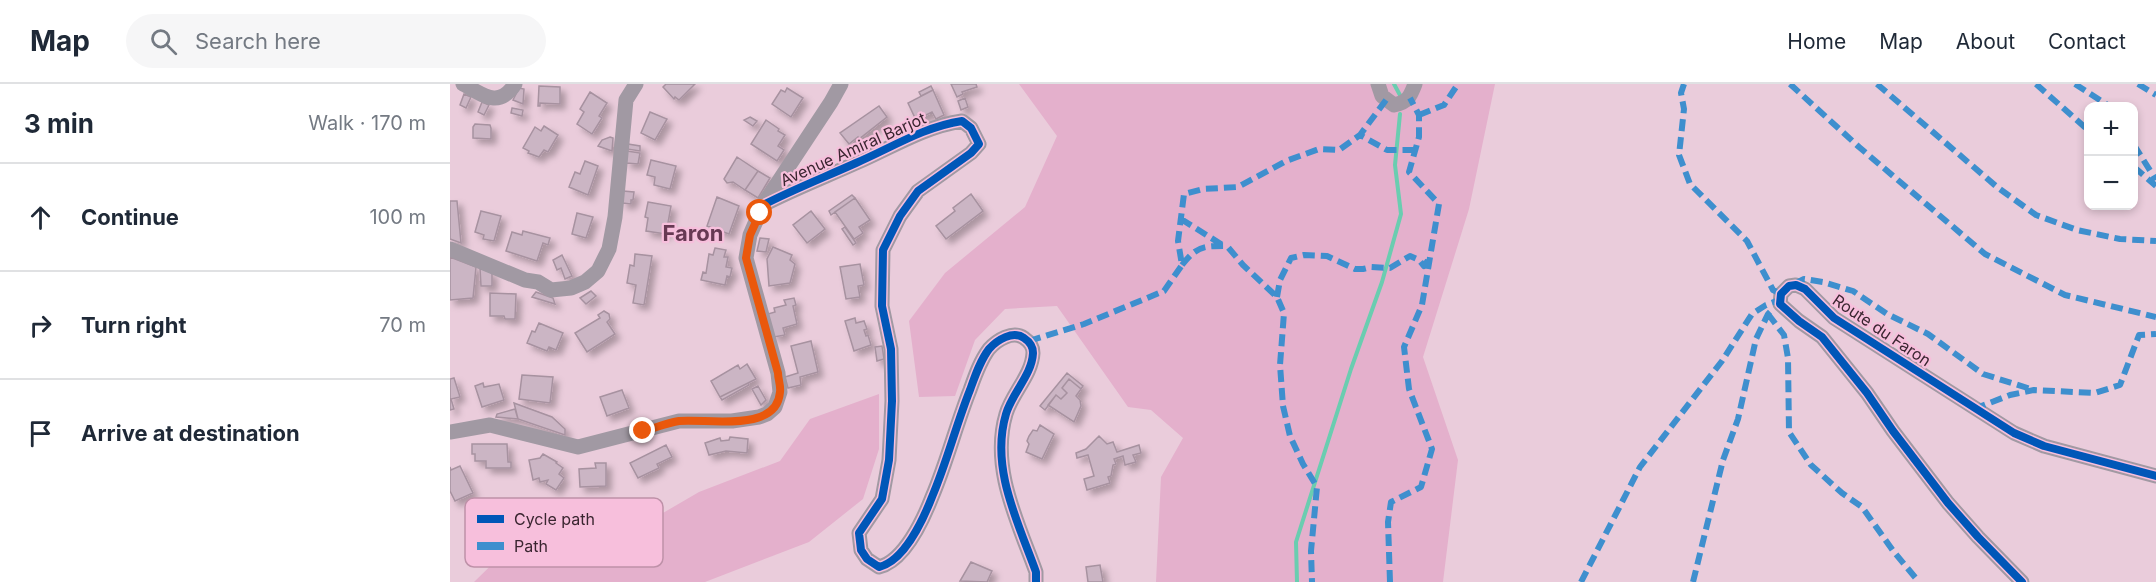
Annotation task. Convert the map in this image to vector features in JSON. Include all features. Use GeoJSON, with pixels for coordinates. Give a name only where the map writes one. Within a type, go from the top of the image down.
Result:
{"type":"FeatureCollection","features":[{"type":"Feature","properties":{"kind":"street"},"geometry":{"type":"LineString","coordinates":[[463,84],[491,98],[501,98],[510,92],[514,84]]}},
{"type":"Feature","properties":{"kind":"street"},"geometry":{"type":"LineString","coordinates":[[450,249],[525,280],[538,282],[551,290],[571,288],[585,282],[598,271],[609,249],[615,217],[626,100],[636,84]]}},
{"type":"Feature","properties":{"kind":"street"},"geometry":{"type":"LineString","coordinates":[[450,432],[490,425],[578,447],[679,421],[732,422],[767,414],[775,406],[780,392],[778,373],[746,258],[750,235],[764,205],[841,84]]}},
{"type":"Feature","properties":{"kind":"street"},"geometry":{"type":"LineString","coordinates":[[1378,84],[1382,96],[1394,105],[1406,103],[1415,84]]}},
{"type":"Feature","properties":{"kind":"street","name":"Avenue Amiral Barjot"},"geometry":{"type":"LineString","coordinates":[[764,205],[798,187],[944,124],[962,122],[971,128],[979,144],[971,153],[918,191],[900,216],[883,250],[882,306],[891,349],[892,401],[889,460],[882,499],[860,533],[861,550],[867,559],[879,567],[888,565],[909,542],[932,498],[982,360],[990,348],[1002,338],[1021,335],[1033,347],[1032,362],[1006,412],[1001,440],[1002,461],[1004,482],[1036,572],[1036,582]]}},
{"type":"Feature","properties":{"kind":"street","name":"Route du Faron"},"geometry":{"type":"LineString","coordinates":[[2022,582],[1948,503],[1867,393],[1822,337],[1798,321],[1780,304],[1781,294],[1789,286],[1796,285],[1805,289],[1834,318],[2014,433],[2044,446],[2156,476]]}},
{"type":"Feature","properties":{"kind":"shaded area"},"geometry":{"type":"Polygon","coordinates":[[[1019,84],[1495,84],[1469,209],[1423,357],[1458,460],[1443,582],[1156,582],[1161,477],[1183,438],[1151,410],[1128,407],[1057,306],[1005,309],[975,340],[955,396],[919,397],[909,321],[945,273],[1025,207],[1057,136],[1019,84]]]}},
{"type":"Feature","properties":{"kind":"shaded area"},"geometry":{"type":"Polygon","coordinates":[[[879,394],[879,449],[863,499],[809,542],[705,582],[474,582],[489,567],[663,567],[663,513],[699,492],[780,461],[810,419],[879,394]]]}},
{"type":"Feature","properties":{"kind":"building"},"geometry":{"type":"Polygon","coordinates":[[[666,84],[695,84],[679,100],[675,97],[674,99],[663,87],[666,84]]]}},
{"type":"Feature","properties":{"kind":"building"},"geometry":{"type":"Polygon","coordinates":[[[951,84],[976,84],[977,87],[962,92],[963,94],[957,97],[951,84]]]}},
{"type":"Feature","properties":{"kind":"building"},"geometry":{"type":"Polygon","coordinates":[[[539,86],[560,87],[560,104],[540,103],[538,106],[539,86]]]}},
{"type":"Feature","properties":{"kind":"building"},"geometry":{"type":"Polygon","coordinates":[[[931,86],[933,90],[921,96],[919,92],[931,86]]]}},
{"type":"Feature","properties":{"kind":"building"},"geometry":{"type":"Polygon","coordinates":[[[519,88],[524,89],[523,104],[513,100],[519,88]]]}},
{"type":"Feature","properties":{"kind":"building"},"geometry":{"type":"Polygon","coordinates":[[[787,88],[803,98],[791,117],[772,104],[781,90],[785,92],[787,88]]]}},
{"type":"Feature","properties":{"kind":"building"},"geometry":{"type":"Polygon","coordinates":[[[933,90],[944,115],[936,119],[932,112],[916,120],[908,103],[933,90]]]}},
{"type":"Feature","properties":{"kind":"building"},"geometry":{"type":"Polygon","coordinates":[[[590,92],[607,103],[599,116],[602,118],[592,134],[577,124],[584,112],[580,109],[590,92]]]}},
{"type":"Feature","properties":{"kind":"building"},"geometry":{"type":"Polygon","coordinates":[[[464,94],[471,97],[466,108],[460,105],[464,94]]]}},
{"type":"Feature","properties":{"kind":"building"},"geometry":{"type":"Polygon","coordinates":[[[965,98],[968,107],[961,110],[958,101],[965,98]]]}},
{"type":"Feature","properties":{"kind":"building"},"geometry":{"type":"Polygon","coordinates":[[[482,102],[489,105],[484,115],[478,112],[482,102]]]}},
{"type":"Feature","properties":{"kind":"building"},"geometry":{"type":"Polygon","coordinates":[[[879,106],[887,117],[849,144],[840,133],[879,106]]]}},
{"type":"Feature","properties":{"kind":"building"},"geometry":{"type":"Polygon","coordinates":[[[512,108],[523,110],[522,116],[511,113],[512,108]]]}},
{"type":"Feature","properties":{"kind":"building"},"geometry":{"type":"Polygon","coordinates":[[[650,112],[667,119],[655,140],[641,133],[650,112]]]}},
{"type":"Feature","properties":{"kind":"building"},"geometry":{"type":"Polygon","coordinates":[[[750,117],[757,121],[753,126],[744,120],[750,117]]]}},
{"type":"Feature","properties":{"kind":"building"},"geometry":{"type":"Polygon","coordinates":[[[766,120],[785,135],[778,146],[784,150],[777,161],[751,144],[766,120]]]}},
{"type":"Feature","properties":{"kind":"building"},"geometry":{"type":"Polygon","coordinates":[[[475,124],[490,125],[491,139],[473,138],[475,124]]]}},
{"type":"Feature","properties":{"kind":"building"},"geometry":{"type":"Polygon","coordinates":[[[544,126],[558,135],[548,152],[544,150],[539,157],[528,153],[529,151],[523,148],[535,127],[541,131],[544,126]]]}},
{"type":"Feature","properties":{"kind":"building"},"geometry":{"type":"Polygon","coordinates":[[[613,138],[612,151],[598,146],[602,140],[613,138]]]}},
{"type":"Feature","properties":{"kind":"building"},"geometry":{"type":"Polygon","coordinates":[[[628,144],[640,146],[640,151],[627,149],[628,144]]]}},
{"type":"Feature","properties":{"kind":"building"},"geometry":{"type":"Polygon","coordinates":[[[627,151],[640,153],[638,164],[626,163],[627,151]]]}},
{"type":"Feature","properties":{"kind":"building"},"geometry":{"type":"Polygon","coordinates":[[[737,157],[758,171],[745,190],[733,182],[727,183],[724,179],[737,157]]]}},
{"type":"Feature","properties":{"kind":"building"},"geometry":{"type":"Polygon","coordinates":[[[651,160],[676,166],[670,189],[654,185],[655,177],[647,175],[651,160]]]}},
{"type":"Feature","properties":{"kind":"building"},"geometry":{"type":"Polygon","coordinates":[[[585,161],[598,166],[588,195],[569,187],[575,172],[580,174],[585,161]]]}},
{"type":"Feature","properties":{"kind":"building"},"geometry":{"type":"Polygon","coordinates":[[[758,171],[770,178],[758,198],[745,190],[758,171]]]}},
{"type":"Feature","properties":{"kind":"building"},"geometry":{"type":"Polygon","coordinates":[[[623,191],[634,192],[631,204],[622,203],[623,191]]]}},
{"type":"Feature","properties":{"kind":"building"},"geometry":{"type":"Polygon","coordinates":[[[971,194],[983,211],[946,239],[936,226],[955,211],[953,208],[971,194]]]}},
{"type":"Feature","properties":{"kind":"building"},"geometry":{"type":"Polygon","coordinates":[[[852,195],[855,198],[831,215],[829,211],[852,195]]]}},
{"type":"Feature","properties":{"kind":"building"},"geometry":{"type":"Polygon","coordinates":[[[717,197],[739,206],[729,234],[707,226],[717,197]]]}},
{"type":"Feature","properties":{"kind":"building"},"geometry":{"type":"Polygon","coordinates":[[[855,198],[870,220],[859,227],[863,233],[854,239],[835,212],[855,198]]]}},
{"type":"Feature","properties":{"kind":"building"},"geometry":{"type":"Polygon","coordinates":[[[450,201],[457,201],[461,243],[450,239],[450,201]]]}},
{"type":"Feature","properties":{"kind":"building"},"geometry":{"type":"Polygon","coordinates":[[[648,202],[671,206],[666,234],[646,231],[648,218],[645,217],[648,202]]]}},
{"type":"Feature","properties":{"kind":"building"},"geometry":{"type":"Polygon","coordinates":[[[481,211],[501,216],[494,241],[483,239],[484,235],[475,232],[481,211]]]}},
{"type":"Feature","properties":{"kind":"building"},"geometry":{"type":"Polygon","coordinates":[[[811,211],[825,229],[807,243],[793,225],[811,211]]]}},
{"type":"Feature","properties":{"kind":"building"},"geometry":{"type":"Polygon","coordinates":[[[577,213],[593,217],[586,238],[572,234],[577,213]]]}},
{"type":"Feature","properties":{"kind":"building"},"geometry":{"type":"Polygon","coordinates":[[[845,227],[856,243],[853,245],[842,229],[845,227]]]}},
{"type":"Feature","properties":{"kind":"building"},"geometry":{"type":"Polygon","coordinates":[[[523,231],[550,238],[548,245],[543,243],[537,261],[506,251],[512,232],[522,235],[523,231]]]}},
{"type":"Feature","properties":{"kind":"building"},"geometry":{"type":"Polygon","coordinates":[[[760,238],[769,239],[766,252],[757,251],[760,238]]]}},
{"type":"Feature","properties":{"kind":"building"},"geometry":{"type":"Polygon","coordinates":[[[773,247],[792,255],[790,260],[795,264],[790,283],[769,286],[767,259],[773,247]]]}},
{"type":"Feature","properties":{"kind":"building"},"geometry":{"type":"Polygon","coordinates":[[[715,248],[726,250],[724,257],[728,257],[726,267],[732,268],[725,285],[701,280],[703,272],[706,273],[709,254],[713,255],[715,248]]]}},
{"type":"Feature","properties":{"kind":"building"},"geometry":{"type":"Polygon","coordinates":[[[635,254],[652,256],[644,305],[633,303],[636,285],[627,283],[630,265],[634,266],[635,254]]]}},
{"type":"Feature","properties":{"kind":"building"},"geometry":{"type":"Polygon","coordinates":[[[562,255],[572,276],[565,279],[561,268],[557,270],[553,260],[562,255]]]}},
{"type":"Feature","properties":{"kind":"building"},"geometry":{"type":"Polygon","coordinates":[[[450,257],[476,267],[473,298],[450,300],[450,257]]]}},
{"type":"Feature","properties":{"kind":"building"},"geometry":{"type":"Polygon","coordinates":[[[860,264],[864,285],[858,286],[860,297],[846,299],[840,267],[860,264]]]}},
{"type":"Feature","properties":{"kind":"building"},"geometry":{"type":"Polygon","coordinates":[[[480,268],[492,273],[492,286],[481,286],[480,268]]]}},
{"type":"Feature","properties":{"kind":"building"},"geometry":{"type":"Polygon","coordinates":[[[591,291],[596,296],[586,304],[580,298],[591,291]]]}},
{"type":"Feature","properties":{"kind":"building"},"geometry":{"type":"Polygon","coordinates":[[[536,292],[553,298],[555,304],[532,297],[536,292]]]}},
{"type":"Feature","properties":{"kind":"building"},"geometry":{"type":"Polygon","coordinates":[[[490,293],[516,294],[515,319],[490,316],[490,293]]]}},
{"type":"Feature","properties":{"kind":"building"},"geometry":{"type":"Polygon","coordinates":[[[794,298],[796,305],[793,306],[797,324],[783,328],[785,335],[774,337],[768,314],[775,312],[774,308],[786,305],[784,300],[794,298]]]}},
{"type":"Feature","properties":{"kind":"building"},"geometry":{"type":"Polygon","coordinates":[[[604,311],[609,314],[610,319],[607,322],[615,334],[587,352],[575,333],[600,318],[598,315],[604,311]]]}},
{"type":"Feature","properties":{"kind":"building"},"geometry":{"type":"Polygon","coordinates":[[[855,318],[856,323],[864,321],[867,329],[864,330],[871,345],[854,351],[845,321],[855,318]]]}},
{"type":"Feature","properties":{"kind":"building"},"geometry":{"type":"Polygon","coordinates":[[[539,323],[563,333],[556,350],[549,347],[547,351],[527,343],[532,331],[535,332],[539,323]]]}},
{"type":"Feature","properties":{"kind":"building"},"geometry":{"type":"Polygon","coordinates":[[[811,341],[818,372],[800,377],[801,385],[788,388],[785,377],[798,373],[791,346],[811,341]]]}},
{"type":"Feature","properties":{"kind":"building"},"geometry":{"type":"Polygon","coordinates":[[[882,346],[884,359],[877,361],[875,347],[882,346]]]}},
{"type":"Feature","properties":{"kind":"building"},"geometry":{"type":"Polygon","coordinates":[[[747,364],[756,379],[720,397],[711,381],[738,365],[740,369],[747,364]]]}},
{"type":"Feature","properties":{"kind":"building"},"geometry":{"type":"Polygon","coordinates":[[[1067,373],[1083,386],[1081,389],[1069,379],[1062,388],[1067,393],[1061,399],[1056,395],[1045,410],[1040,406],[1067,373]]]}},
{"type":"Feature","properties":{"kind":"building"},"geometry":{"type":"Polygon","coordinates":[[[522,375],[553,377],[550,403],[519,399],[522,375]]]}},
{"type":"Feature","properties":{"kind":"building"},"geometry":{"type":"Polygon","coordinates":[[[454,378],[460,397],[451,399],[454,409],[450,410],[450,379],[454,378]]]}},
{"type":"Feature","properties":{"kind":"building"},"geometry":{"type":"Polygon","coordinates":[[[1069,379],[1081,389],[1076,396],[1081,406],[1074,422],[1048,405],[1056,395],[1061,399],[1067,393],[1062,388],[1069,379]]]}},
{"type":"Feature","properties":{"kind":"building"},"geometry":{"type":"Polygon","coordinates":[[[483,383],[484,387],[499,384],[504,400],[482,407],[475,386],[483,383]]]}},
{"type":"Feature","properties":{"kind":"building"},"geometry":{"type":"Polygon","coordinates":[[[748,383],[749,385],[722,400],[720,397],[748,383]]]}},
{"type":"Feature","properties":{"kind":"building"},"geometry":{"type":"Polygon","coordinates":[[[758,386],[766,400],[761,405],[752,389],[758,386]]]}},
{"type":"Feature","properties":{"kind":"building"},"geometry":{"type":"Polygon","coordinates":[[[622,390],[629,408],[607,416],[600,397],[622,390]]]}},
{"type":"Feature","properties":{"kind":"building"},"geometry":{"type":"Polygon","coordinates":[[[514,403],[552,417],[565,429],[565,435],[518,419],[514,403]]]}},
{"type":"Feature","properties":{"kind":"building"},"geometry":{"type":"Polygon","coordinates":[[[515,409],[518,419],[496,417],[497,414],[515,409]]]}},
{"type":"Feature","properties":{"kind":"building"},"geometry":{"type":"Polygon","coordinates":[[[1040,425],[1054,434],[1042,459],[1026,452],[1029,436],[1033,430],[1037,431],[1040,425]]]}},
{"type":"Feature","properties":{"kind":"building"},"geometry":{"type":"Polygon","coordinates":[[[1099,436],[1107,444],[1113,442],[1117,452],[1139,445],[1141,453],[1133,455],[1136,462],[1125,465],[1123,456],[1114,459],[1116,464],[1113,465],[1111,476],[1108,477],[1110,483],[1087,490],[1084,479],[1094,476],[1088,455],[1077,458],[1076,453],[1086,449],[1099,436]]]}},
{"type":"Feature","properties":{"kind":"building"},"geometry":{"type":"Polygon","coordinates":[[[730,437],[748,439],[747,453],[726,451],[709,455],[705,443],[720,438],[721,441],[729,440],[730,437]]]}},
{"type":"Feature","properties":{"kind":"building"},"geometry":{"type":"Polygon","coordinates":[[[472,444],[507,444],[508,462],[511,462],[511,468],[486,468],[486,461],[475,461],[472,444]]]}},
{"type":"Feature","properties":{"kind":"building"},"geometry":{"type":"Polygon","coordinates":[[[666,445],[672,457],[657,464],[659,468],[638,478],[630,463],[666,445]]]}},
{"type":"Feature","properties":{"kind":"building"},"geometry":{"type":"Polygon","coordinates":[[[543,454],[563,468],[559,474],[564,478],[556,490],[546,484],[548,480],[540,482],[539,478],[533,480],[529,460],[540,458],[543,454]]]}},
{"type":"Feature","properties":{"kind":"building"},"geometry":{"type":"Polygon","coordinates":[[[595,463],[606,463],[606,486],[580,487],[579,469],[596,468],[595,463]]]}},
{"type":"Feature","properties":{"kind":"building"},"geometry":{"type":"Polygon","coordinates":[[[460,466],[473,493],[455,501],[450,491],[450,467],[451,470],[460,466]]]}},
{"type":"Feature","properties":{"kind":"building"},"geometry":{"type":"Polygon","coordinates":[[[971,562],[992,571],[987,582],[960,581],[971,562]]]}},
{"type":"Feature","properties":{"kind":"building"},"geometry":{"type":"Polygon","coordinates":[[[1100,565],[1103,582],[1088,582],[1086,567],[1100,565]]]}},
{"type":"Feature","properties":{"kind":"waterway"},"geometry":{"type":"LineString","coordinates":[[1394,84],[1401,97]]}},
{"type":"Feature","properties":{"kind":"waterway"},"geometry":{"type":"LineString","coordinates":[[1297,582],[1296,542],[1351,369],[1382,282],[1401,214],[1395,165],[1400,114]]}},
{"type":"Feature","properties":{"kind":"marked path"},"geometry":{"type":"LineString","coordinates":[[1419,115],[1444,105],[1458,84]]}},
{"type":"Feature","properties":{"kind":"marked path"},"geometry":{"type":"LineString","coordinates":[[1684,84],[1681,93],[1684,109],[1679,155],[1690,184],[1747,241],[1773,290],[1781,294]]}},
{"type":"Feature","properties":{"kind":"marked path"},"geometry":{"type":"LineString","coordinates":[[1790,84],[1859,147],[1985,254],[2065,295],[2156,317]]}},
{"type":"Feature","properties":{"kind":"marked path"},"geometry":{"type":"LineString","coordinates":[[1877,84],[1997,187],[2036,215],[2077,230],[2120,239],[2156,241]]}},
{"type":"Feature","properties":{"kind":"marked path"},"geometry":{"type":"LineString","coordinates":[[2036,84],[2084,126]]}},
{"type":"Feature","properties":{"kind":"marked path"},"geometry":{"type":"LineString","coordinates":[[2075,84],[2103,102]]}},
{"type":"Feature","properties":{"kind":"marked path"},"geometry":{"type":"LineString","coordinates":[[2138,84],[2156,95]]}},
{"type":"Feature","properties":{"kind":"marked path"},"geometry":{"type":"LineString","coordinates":[[1390,582],[1388,522],[1391,502],[1421,487],[1432,449],[1409,389],[1404,347],[1422,305],[1439,204],[1409,172],[1419,137],[1419,115],[1410,98]]}},
{"type":"Feature","properties":{"kind":"marked path"},"geometry":{"type":"LineString","coordinates":[[1386,100],[1360,135],[1387,150],[1414,150]]}},
{"type":"Feature","properties":{"kind":"marked path"},"geometry":{"type":"LineString","coordinates":[[1029,341],[1084,324],[1164,291],[1182,265],[1178,241],[1184,194],[1203,189],[1238,187],[1286,161],[1319,149],[1339,150],[1360,135]]}},
{"type":"Feature","properties":{"kind":"marked path"},"geometry":{"type":"LineString","coordinates":[[2138,151],[2156,180]]}},
{"type":"Feature","properties":{"kind":"marked path"},"geometry":{"type":"LineString","coordinates":[[2138,170],[2156,186]]}},
{"type":"Feature","properties":{"kind":"marked path"},"geometry":{"type":"LineString","coordinates":[[1181,219],[1224,246]]}},
{"type":"Feature","properties":{"kind":"marked path"},"geometry":{"type":"LineString","coordinates":[[1182,265],[1201,248],[1227,246],[1243,265],[1277,297],[1284,313],[1280,365],[1283,406],[1290,436],[1317,487],[1311,551],[1312,582]]}},
{"type":"Feature","properties":{"kind":"marked path"},"geometry":{"type":"LineString","coordinates":[[1277,297],[1280,280],[1291,258],[1304,255],[1327,256],[1355,269],[1390,268],[1410,256],[1419,260],[1424,266],[1429,259]]}},
{"type":"Feature","properties":{"kind":"marked path"},"geometry":{"type":"LineString","coordinates":[[1794,284],[1804,279],[1853,291],[1887,314],[1928,334],[1983,374],[2034,390]]}},
{"type":"Feature","properties":{"kind":"marked path"},"geometry":{"type":"LineString","coordinates":[[1581,582],[1640,467],[1722,361],[1752,314],[1779,300]]}},
{"type":"Feature","properties":{"kind":"marked path"},"geometry":{"type":"LineString","coordinates":[[1693,582],[1723,460],[1738,419],[1756,339],[1772,310]]}},
{"type":"Feature","properties":{"kind":"marked path"},"geometry":{"type":"LineString","coordinates":[[1768,314],[1784,335],[1788,358],[1789,432],[1811,465],[1842,493],[1862,507],[1919,582]]}},
{"type":"Feature","properties":{"kind":"marked path"},"geometry":{"type":"LineString","coordinates":[[1974,409],[2010,395],[2034,390],[2095,393],[2120,385],[2139,335],[2156,334]]}},
{"type":"Feature","properties":{"kind":"cycle path"},"geometry":{"type":"LineString","coordinates":[[763,205],[934,128],[962,121],[971,128],[979,144],[971,153],[918,191],[900,216],[883,250],[882,306],[891,349],[892,401],[889,460],[882,499],[859,533],[861,550],[867,559],[879,567],[897,557],[912,538],[928,506],[983,358],[996,342],[1015,335],[1028,341],[1033,353],[1026,376],[1006,414],[1001,454],[1008,494],[1036,572],[1036,582]]}},
{"type":"Feature","properties":{"kind":"cycle path"},"geometry":{"type":"LineString","coordinates":[[2022,582],[1948,503],[1867,393],[1822,337],[1780,304],[1781,294],[1789,286],[1796,285],[1805,289],[1834,318],[2014,433],[2044,446],[2156,476]]}},
{"type":"Feature","properties":{"kind":"district","name":"Faron"},"geometry":{"type":"Point","coordinates":[693,233]}},
{"type":"Feature","properties":{"kind":"route"},"geometry":{"type":"LineString","coordinates":[[643,431],[679,421],[732,422],[759,417],[767,414],[775,406],[780,392],[778,373],[746,258],[750,235],[760,213]]}}]}
